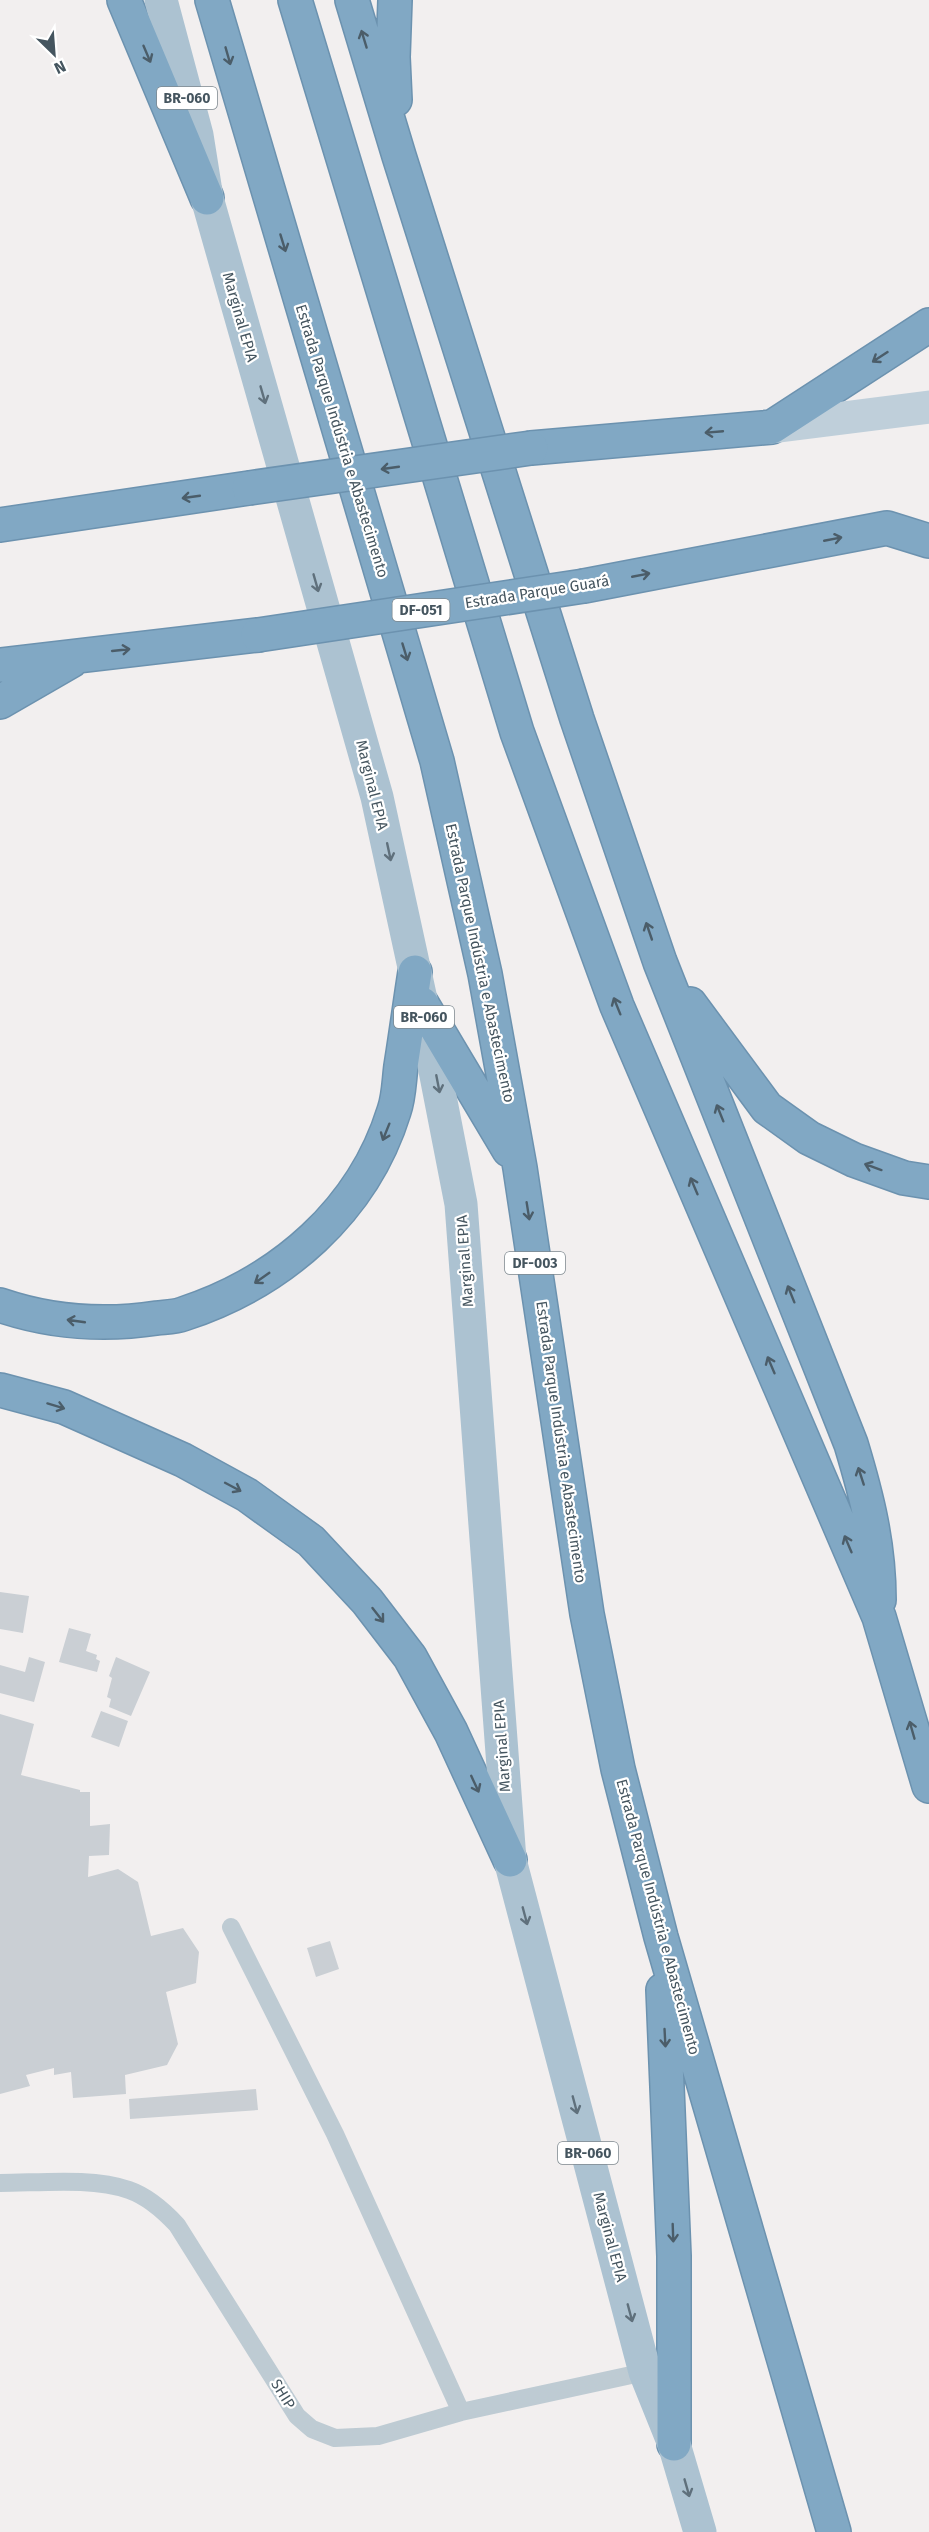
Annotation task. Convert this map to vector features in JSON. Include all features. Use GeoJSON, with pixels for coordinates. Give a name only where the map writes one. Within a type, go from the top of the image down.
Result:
{"type":"FeatureCollection","features":[{"type":"Feature","properties":{"kind":"highway"},"geometry":{"type":"LineString","coordinates":[[124,0],[207,198]]}},
{"type":"Feature","properties":{"kind":"highway","name":"Estrada Parque Indústria e Abastecimento"},"geometry":{"type":"LineString","coordinates":[[212,0],[437,761],[485,974],[520,1168],[587,1614],[618,1769],[661,1937],[834,2532]]}},
{"type":"Feature","properties":{"kind":"highway"},"geometry":{"type":"LineString","coordinates":[[295,0],[517,732],[617,1006],[879,1617],[929,1786]]}},
{"type":"Feature","properties":{"kind":"highway"},"geometry":{"type":"LineString","coordinates":[[352,0],[577,719],[660,962],[850,1444],[866,1493],[879,1563],[879,1617]]}},
{"type":"Feature","properties":{"kind":"highway"},"geometry":{"type":"LineString","coordinates":[[395,0],[393,57],[399,156]]}},
{"type":"Feature","properties":{"kind":"highway"},"geometry":{"type":"LineString","coordinates":[[0,525],[531,448],[772,427],[929,325]]}},
{"type":"Feature","properties":{"kind":"highway"},"geometry":{"type":"LineString","coordinates":[[887,528],[929,541]]}},
{"type":"Feature","properties":{"kind":"highway","name":"Estrada Parque Guará"},"geometry":{"type":"LineString","coordinates":[[0,664],[258,635],[584,585],[887,528]]}},
{"type":"Feature","properties":{"kind":"highway"},"geometry":{"type":"LineString","coordinates":[[0,702],[84,654]]}},
{"type":"Feature","properties":{"kind":"highway"},"geometry":{"type":"LineString","coordinates":[[660,962],[767,1108],[809,1137],[854,1160],[904,1178],[929,1182]]}},
{"type":"Feature","properties":{"kind":"highway"},"geometry":{"type":"LineString","coordinates":[[0,1305],[26,1313],[89,1323],[141,1321],[182,1315],[249,1287],[297,1254],[336,1216],[363,1179],[379,1149],[395,1110],[415,972]]}},
{"type":"Feature","properties":{"kind":"highway"},"geometry":{"type":"LineString","coordinates":[[422,1004],[520,1168]]}},
{"type":"Feature","properties":{"kind":"highway"},"geometry":{"type":"LineString","coordinates":[[0,1390],[64,1407],[183,1460],[247,1495],[311,1541],[367,1601],[410,1657],[451,1732],[510,1860]]}},
{"type":"Feature","properties":{"kind":"highway"},"geometry":{"type":"LineString","coordinates":[[661,1937],[674,2256],[674,2444]]}},
{"type":"Feature","properties":{"kind":"main road","name":"Marginal EPIA"},"geometry":{"type":"LineString","coordinates":[[161,0],[197,135],[207,198],[377,797],[422,1004],[461,1204],[510,1860],[645,2372],[674,2444],[700,2532]]}},
{"type":"Feature","properties":{"kind":"main road"},"geometry":{"type":"LineString","coordinates":[[772,427],[929,407]]}},
{"type":"Feature","properties":{"kind":"main road","name":"Estrada Parque Guará"},"geometry":{"type":"LineString","coordinates":[[887,528],[929,523]]}},
{"type":"Feature","properties":{"kind":"lane"},"geometry":{"type":"LineString","coordinates":[[231,1927],[335,2134],[461,2412]]}},
{"type":"Feature","properties":{"kind":"lane","name":"SHIP"},"geometry":{"type":"LineString","coordinates":[[0,2183],[90,2184],[129,2190],[160,2207],[177,2225],[297,2416],[312,2429],[335,2438],[378,2436],[461,2412],[645,2372]]}},
{"type":"Feature","properties":{"kind":"building"},"geometry":{"type":"Polygon","coordinates":[[[0,1592],[29,1596],[23,1633],[0,1629],[0,1592]]]}},
{"type":"Feature","properties":{"kind":"building"},"geometry":{"type":"Polygon","coordinates":[[[69,1628],[91,1634],[86,1651],[97,1655],[96,1659],[100,1661],[97,1672],[59,1662],[69,1628]]]}},
{"type":"Feature","properties":{"kind":"building"},"geometry":{"type":"Polygon","coordinates":[[[29,1657],[45,1662],[34,1702],[0,1693],[0,1665],[25,1672],[29,1657]]]}},
{"type":"Feature","properties":{"kind":"building"},"geometry":{"type":"Polygon","coordinates":[[[116,1657],[150,1672],[131,1716],[109,1707],[111,1699],[107,1697],[112,1678],[109,1676],[116,1657]]]}},
{"type":"Feature","properties":{"kind":"building"},"geometry":{"type":"Polygon","coordinates":[[[101,1711],[128,1721],[119,1747],[91,1737],[101,1711]]]}},
{"type":"Feature","properties":{"kind":"building"},"geometry":{"type":"Polygon","coordinates":[[[0,1714],[34,1724],[21,1775],[80,1790],[80,1792],[90,1792],[90,1826],[110,1824],[109,1855],[89,1856],[88,1877],[118,1869],[138,1882],[151,1936],[183,1928],[199,1952],[196,1983],[166,1992],[178,2044],[167,2065],[125,2075],[126,2094],[73,2098],[71,2072],[54,2075],[54,2068],[26,2075],[30,2086],[0,2094],[0,1714]]]}},
{"type":"Feature","properties":{"kind":"building"},"geometry":{"type":"Polygon","coordinates":[[[330,1941],[339,1969],[316,1977],[307,1948],[330,1941]]]}},
{"type":"Feature","properties":{"kind":"building"},"geometry":{"type":"Polygon","coordinates":[[[256,2089],[258,2110],[130,2119],[129,2099],[256,2089]]]}}]}
